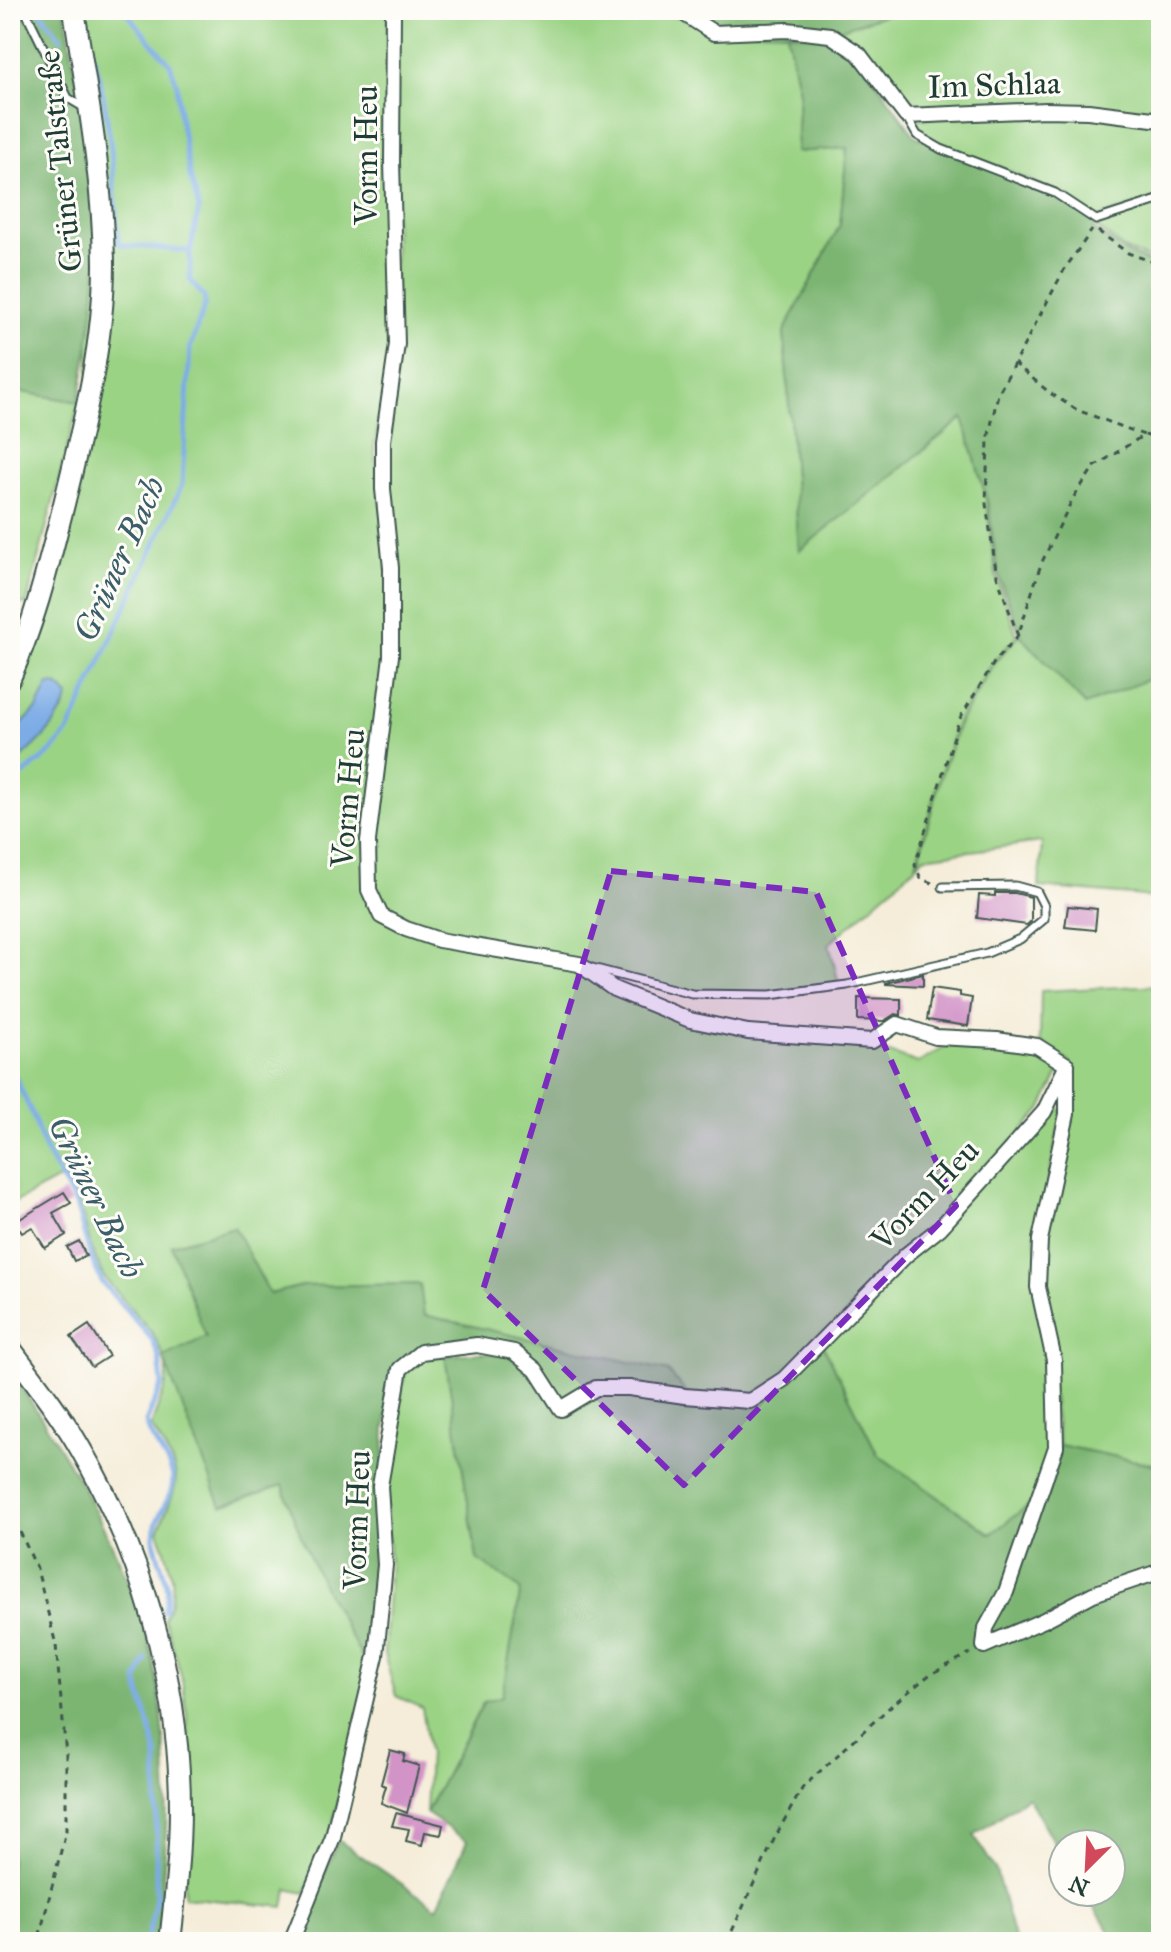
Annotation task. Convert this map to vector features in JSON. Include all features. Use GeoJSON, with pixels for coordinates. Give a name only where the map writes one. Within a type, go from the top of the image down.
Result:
{"type":"FeatureCollection","features":[{"type":"Feature","properties":{"kind":"main road","name":"Grüner Talstraße"},"geometry":{"type":"LineString","coordinates":[[10,678],[31,625],[46,573],[82,429],[100,325],[104,266],[100,190],[74,10]]}},
{"type":"Feature","properties":{"kind":"main road"},"geometry":{"type":"LineString","coordinates":[[10,1348],[79,1445],[104,1490],[151,1612],[173,1713],[178,1770],[179,1842],[170,1942]]}},
{"type":"Feature","properties":{"kind":"street","name":"Vorm Heu"},"geometry":{"type":"LineString","coordinates":[[291,1942],[333,1837],[376,1656],[385,1565],[380,1486],[400,1369],[421,1352],[477,1345],[514,1352],[536,1370],[561,1409],[596,1388],[629,1388],[750,1401],[784,1379],[906,1255],[940,1228],[1044,1112],[1067,1065],[1037,1046],[936,1037],[897,1024],[872,1041],[748,1032],[690,1020],[614,989],[579,964],[439,940],[406,929],[381,916],[369,890],[368,841],[391,656],[391,568],[383,489],[383,441],[397,344],[392,162],[393,10]]}},
{"type":"Feature","properties":{"kind":"street","name":"Im Schlaa"},"geometry":{"type":"LineString","coordinates":[[683,10],[683,13],[714,33],[787,30],[830,35],[859,54],[906,116],[1046,110],[1088,111],[1161,120]]}},
{"type":"Feature","properties":{"kind":"street"},"geometry":{"type":"LineString","coordinates":[[1067,1065],[1067,1114],[1040,1240],[1038,1287],[1054,1360],[1056,1447],[1006,1592],[986,1628],[984,1646],[1093,1594],[1161,1571]]}},
{"type":"Feature","properties":{"kind":"lane"},"geometry":{"type":"LineString","coordinates":[[25,10],[68,98],[90,110]]}},
{"type":"Feature","properties":{"kind":"lane"},"geometry":{"type":"LineString","coordinates":[[906,116],[917,135],[941,149],[1055,193],[1096,220],[1161,199]]}},
{"type":"Feature","properties":{"kind":"lane"},"geometry":{"type":"LineString","coordinates":[[579,964],[692,994],[770,995],[847,985],[987,953],[1020,939],[1044,919],[1044,906],[1037,892],[1015,886],[943,887]]}},
{"type":"Feature","properties":{"kind":"path"},"geometry":{"type":"LineString","coordinates":[[1018,636],[997,576],[986,504],[988,439],[998,394],[1064,270],[1094,227],[1128,253],[1161,265]]}},
{"type":"Feature","properties":{"kind":"path"},"geometry":{"type":"LineString","coordinates":[[1014,363],[1050,393],[1077,410],[1144,435],[1161,438]]}},
{"type":"Feature","properties":{"kind":"path"},"geometry":{"type":"LineString","coordinates":[[943,887],[921,879],[915,865],[959,720],[995,661],[1018,636],[1041,564],[1073,498],[1094,467],[1144,435]]}},
{"type":"Feature","properties":{"kind":"path"},"geometry":{"type":"LineString","coordinates":[[10,1510],[37,1569],[56,1645],[66,1755],[66,1831],[38,1942]]}},
{"type":"Feature","properties":{"kind":"path"},"geometry":{"type":"LineString","coordinates":[[727,1942],[776,1835],[803,1787],[928,1676],[984,1646]]}},
{"type":"Feature","properties":{"kind":"highlighted area"},"geometry":{"type":"Polygon","coordinates":[[[611,871],[816,892],[956,1206],[684,1485],[483,1290],[611,871]]]}},
{"type":"Feature","properties":{"kind":"green space"},"geometry":{"type":"Polygon","coordinates":[[[10,10],[65,10],[91,172],[96,236],[94,301],[79,402],[10,390],[10,10]]]}},
{"type":"Feature","properties":{"kind":"green space"},"geometry":{"type":"Polygon","coordinates":[[[84,10],[388,10],[388,343],[385,388],[374,447],[388,567],[389,655],[366,841],[380,915],[405,930],[579,966],[689,1022],[874,1043],[875,1048],[918,1063],[956,1041],[1035,1050],[1062,1067],[1041,1110],[937,1226],[782,1376],[748,1398],[687,1394],[668,1371],[424,1315],[419,1284],[302,1286],[270,1294],[207,1338],[164,1357],[154,1335],[103,1276],[92,1250],[79,1201],[64,1176],[10,1205],[10,697],[25,666],[90,429],[84,10]]]}},
{"type":"Feature","properties":{"kind":"green space"},"geometry":{"type":"Polygon","coordinates":[[[396,10],[680,10],[787,33],[799,92],[796,152],[847,148],[840,225],[784,332],[799,550],[963,418],[985,493],[996,576],[1017,636],[995,659],[958,720],[915,867],[829,944],[839,984],[768,993],[692,993],[441,937],[386,915],[372,890],[370,841],[393,658],[385,489],[394,392],[396,10]]]}},
{"type":"Feature","properties":{"kind":"green space"},"geometry":{"type":"Polygon","coordinates":[[[685,10],[900,10],[831,32],[715,31],[685,10]]]}},
{"type":"Feature","properties":{"kind":"green space"},"geometry":{"type":"Polygon","coordinates":[[[900,10],[1161,10],[1161,118],[908,113],[831,32],[900,10]]]}},
{"type":"Feature","properties":{"kind":"green space"},"geometry":{"type":"Polygon","coordinates":[[[787,33],[829,38],[857,56],[915,136],[1054,195],[1094,220],[1093,229],[1129,254],[1161,267],[1161,674],[1085,705],[1021,636],[998,574],[988,504],[963,418],[799,551],[784,332],[840,225],[847,148],[796,152],[799,92],[787,33]]]}},
{"type":"Feature","properties":{"kind":"green space"},"geometry":{"type":"Polygon","coordinates":[[[1045,112],[1160,122],[1155,134],[1161,150],[1161,197],[1096,218],[1056,192],[1000,167],[942,147],[919,133],[910,119],[1045,112]]]}},
{"type":"Feature","properties":{"kind":"green space"},"geometry":{"type":"Polygon","coordinates":[[[1161,201],[1161,263],[1128,251],[1096,227],[1097,221],[1161,201]]]}},
{"type":"Feature","properties":{"kind":"green space"},"geometry":{"type":"Polygon","coordinates":[[[10,390],[79,402],[26,605],[10,599],[10,390]]]}},
{"type":"Feature","properties":{"kind":"green space"},"geometry":{"type":"Polygon","coordinates":[[[1020,634],[1085,704],[1161,674],[1161,901],[1143,896],[1039,887],[1042,842],[923,857],[917,866],[941,776],[960,721],[996,661],[1020,634]]]}},
{"type":"Feature","properties":{"kind":"green space"},"geometry":{"type":"Polygon","coordinates":[[[1161,985],[1161,1466],[1059,1445],[1040,1286],[1071,1063],[1040,1042],[1041,991],[1161,985]]]}},
{"type":"Feature","properties":{"kind":"green space"},"geometry":{"type":"Polygon","coordinates":[[[1056,1104],[1062,1112],[1036,1240],[1052,1361],[1052,1444],[1037,1499],[991,1534],[878,1455],[823,1345],[1056,1104]]]}},
{"type":"Feature","properties":{"kind":"green space"},"geometry":{"type":"Polygon","coordinates":[[[234,1227],[270,1294],[302,1286],[420,1284],[424,1315],[668,1371],[687,1394],[631,1384],[564,1402],[539,1368],[477,1340],[396,1367],[385,1428],[381,1565],[370,1671],[310,1557],[283,1485],[221,1506],[163,1357],[206,1337],[171,1245],[234,1227]]]}},
{"type":"Feature","properties":{"kind":"green space"},"geometry":{"type":"Polygon","coordinates":[[[823,1345],[878,1455],[991,1534],[1042,1495],[1059,1445],[1161,1466],[1161,1942],[1134,1938],[1117,1942],[1095,1908],[1127,1908],[1127,1828],[1047,1828],[1047,1831],[1028,1797],[974,1835],[996,1871],[1015,1942],[298,1942],[338,1840],[437,1908],[467,1841],[426,1813],[484,1702],[502,1696],[521,1589],[477,1559],[445,1356],[489,1353],[516,1360],[536,1380],[561,1415],[596,1392],[630,1392],[753,1407],[823,1345]]]}},
{"type":"Feature","properties":{"kind":"green space"},"geometry":{"type":"Polygon","coordinates":[[[445,1356],[477,1559],[521,1588],[502,1697],[483,1702],[426,1813],[429,1752],[422,1708],[396,1696],[384,1654],[390,1563],[385,1488],[405,1372],[422,1357],[445,1356]]]}},
{"type":"Feature","properties":{"kind":"green space"},"geometry":{"type":"Polygon","coordinates":[[[164,1357],[222,1506],[283,1484],[311,1557],[370,1671],[330,1835],[305,1893],[287,1889],[284,1907],[184,1897],[188,1726],[180,1671],[164,1618],[172,1596],[172,1574],[158,1531],[172,1498],[176,1477],[169,1457],[151,1426],[166,1385],[164,1357]]]}},
{"type":"Feature","properties":{"kind":"green space"},"geometry":{"type":"Polygon","coordinates":[[[10,1371],[54,1438],[97,1514],[133,1594],[146,1633],[160,1697],[166,1764],[159,1942],[10,1942],[10,1371]]]}},
{"type":"Feature","properties":{"kind":"water"},"geometry":{"type":"Polygon","coordinates":[[[49,684],[57,685],[69,696],[65,707],[44,736],[10,768],[10,736],[37,709],[49,684]]]}},
{"type":"Feature","properties":{"kind":"building"},"geometry":{"type":"Polygon","coordinates":[[[995,893],[1031,897],[1031,921],[1027,925],[977,918],[979,895],[995,896],[995,893]]]}},
{"type":"Feature","properties":{"kind":"building"},"geometry":{"type":"Polygon","coordinates":[[[1068,906],[1097,909],[1095,930],[1065,927],[1068,906]]]}},
{"type":"Feature","properties":{"kind":"building"},"geometry":{"type":"Polygon","coordinates":[[[923,974],[923,986],[886,984],[886,983],[923,974]]]}},
{"type":"Feature","properties":{"kind":"building"},"geometry":{"type":"Polygon","coordinates":[[[932,988],[960,992],[960,996],[972,998],[968,1026],[927,1020],[932,988]]]}},
{"type":"Feature","properties":{"kind":"building"},"geometry":{"type":"Polygon","coordinates":[[[858,998],[901,999],[901,1015],[895,1014],[884,1021],[858,1020],[858,998]]]}},
{"type":"Feature","properties":{"kind":"building"},"geometry":{"type":"Polygon","coordinates":[[[64,1192],[71,1203],[53,1213],[66,1235],[45,1248],[32,1227],[22,1233],[15,1222],[64,1192]]]}},
{"type":"Feature","properties":{"kind":"building"},"geometry":{"type":"Polygon","coordinates":[[[79,1241],[86,1256],[74,1261],[67,1247],[79,1241]]]}},
{"type":"Feature","properties":{"kind":"building"},"geometry":{"type":"Polygon","coordinates":[[[89,1325],[109,1356],[92,1367],[71,1337],[89,1325]]]}},
{"type":"Feature","properties":{"kind":"building"},"geometry":{"type":"Polygon","coordinates":[[[390,1750],[405,1754],[403,1761],[419,1766],[407,1813],[381,1803],[386,1786],[381,1784],[390,1750]]]}},
{"type":"Feature","properties":{"kind":"building"},"geometry":{"type":"Polygon","coordinates":[[[396,1813],[443,1825],[441,1835],[425,1832],[422,1845],[406,1841],[409,1829],[392,1826],[396,1813]]]}},
{"type":"Feature","properties":{"kind":"waterway"},"geometry":{"type":"LineString","coordinates":[[39,10],[61,38]]}},
{"type":"Feature","properties":{"kind":"waterway","name":"Grüner Bach"},"geometry":{"type":"LineString","coordinates":[[10,785],[52,751],[68,732],[182,485],[190,348],[205,304],[204,297],[190,280],[190,251],[199,208],[190,176],[177,84],[170,64],[124,10]]}},
{"type":"Feature","properties":{"kind":"waterway"},"geometry":{"type":"LineString","coordinates":[[94,58],[108,126],[118,241],[122,245],[190,251]]}},
{"type":"Feature","properties":{"kind":"waterway","name":"Grüner Bach"},"geometry":{"type":"LineString","coordinates":[[10,1066],[45,1150],[76,1204],[90,1255],[102,1282],[152,1339],[159,1357],[162,1384],[146,1422],[170,1466],[173,1481],[157,1521],[154,1538],[168,1590],[164,1611]]}},
{"type":"Feature","properties":{"kind":"waterway","name":"Grüner Bach"},"geometry":{"type":"LineString","coordinates":[[146,1659],[137,1681],[157,1753],[156,1898],[147,1942]]}}]}
